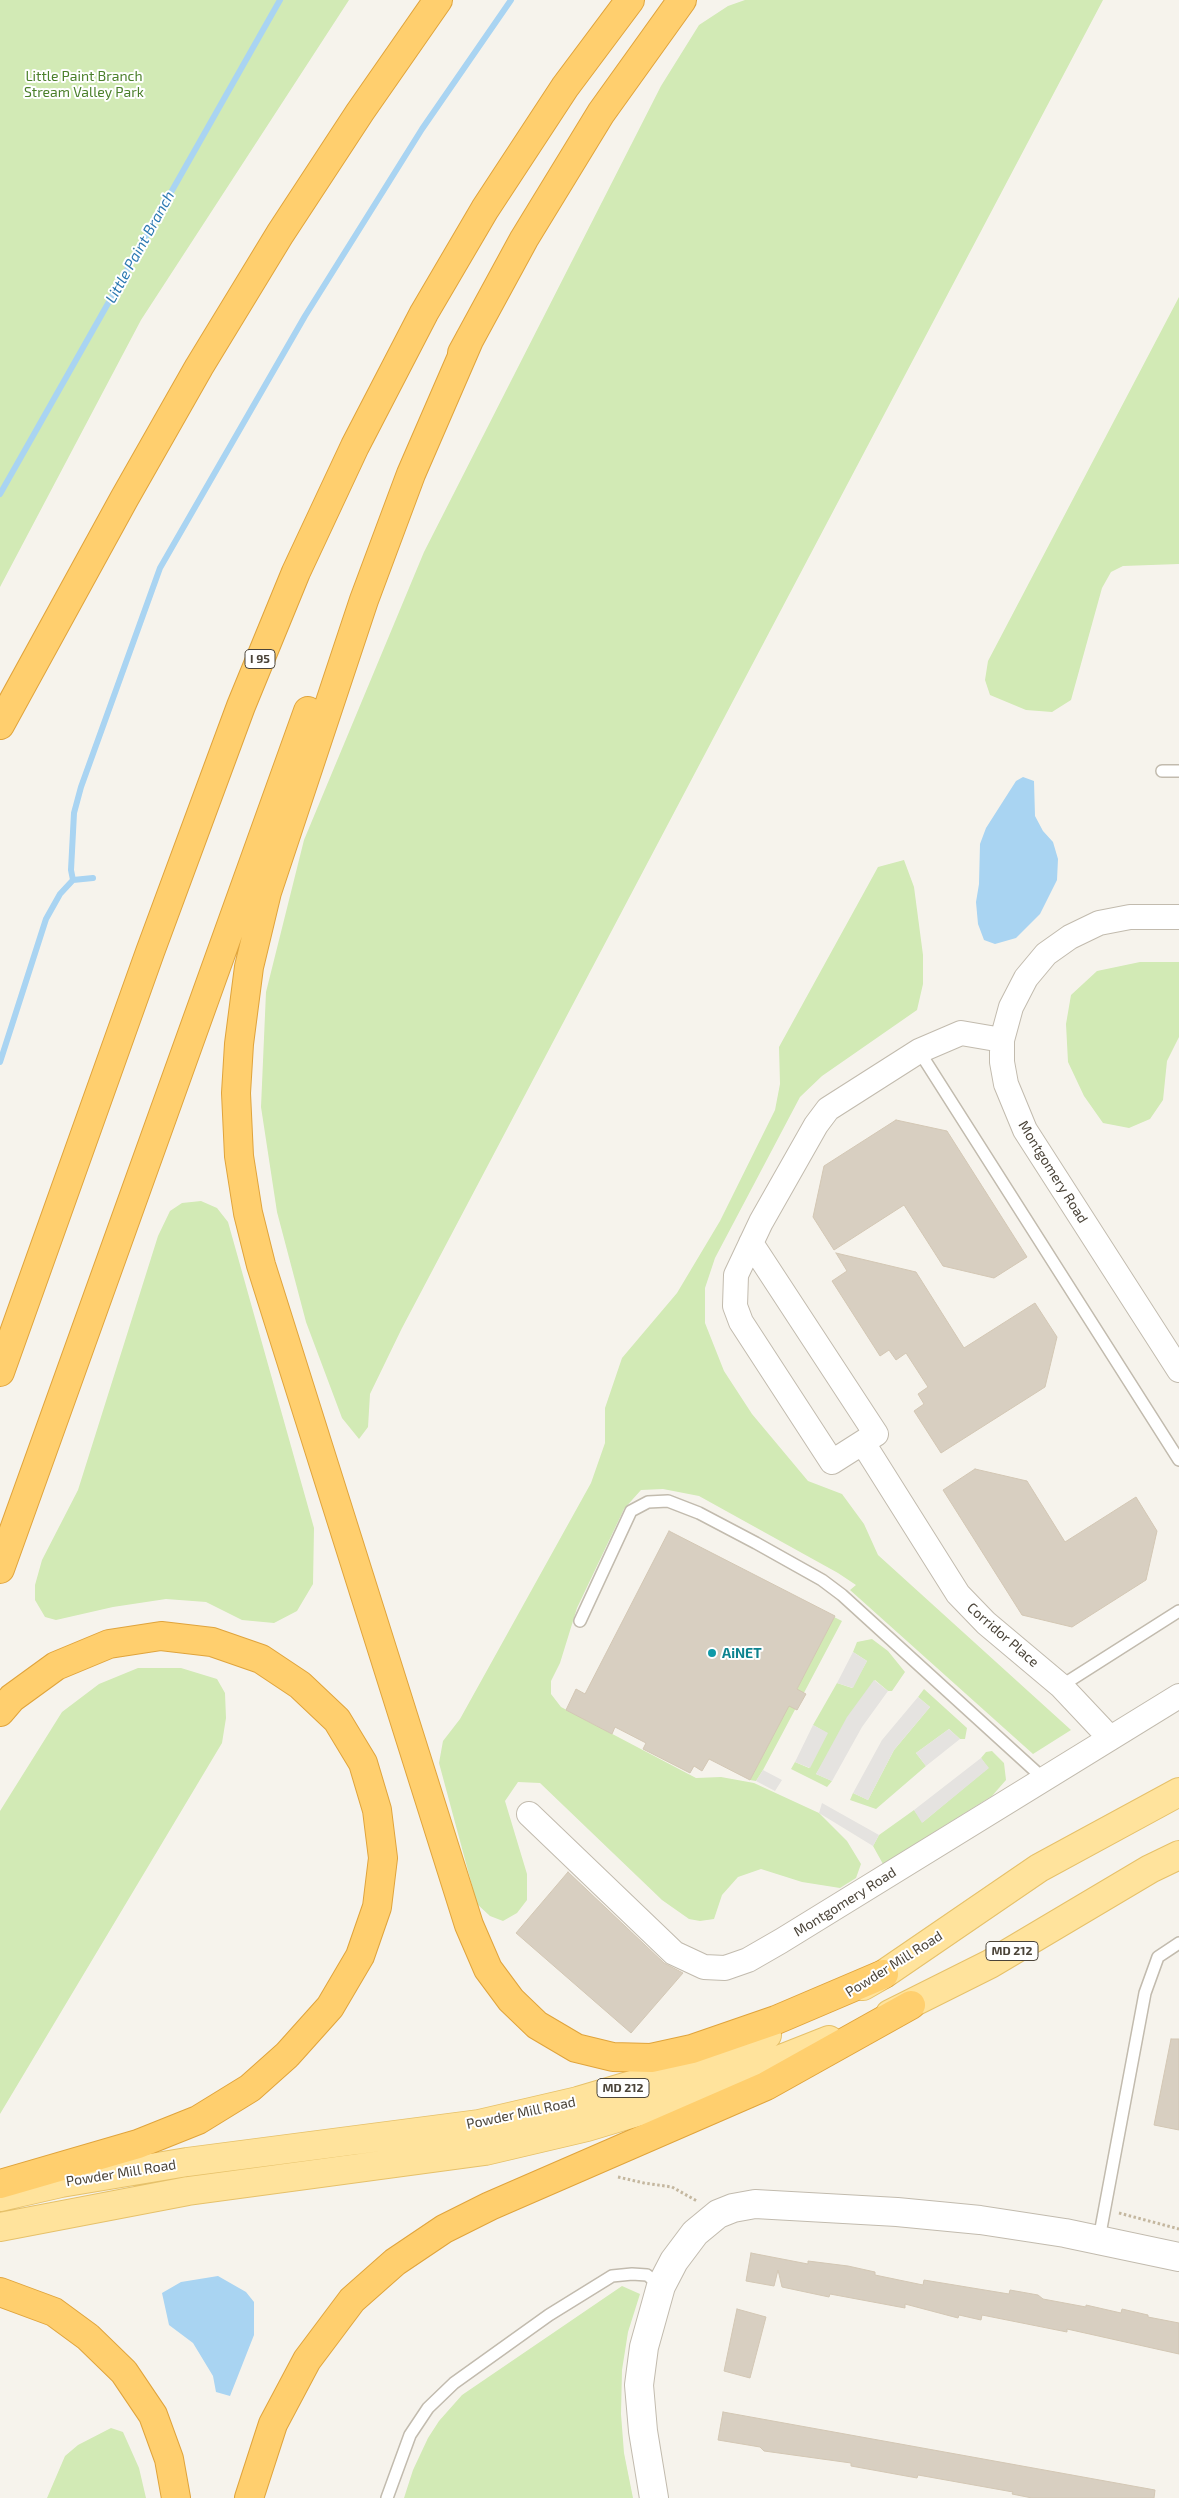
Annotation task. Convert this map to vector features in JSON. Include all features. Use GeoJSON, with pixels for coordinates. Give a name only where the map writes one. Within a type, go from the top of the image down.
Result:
{"type":"FeatureCollection","features":[{"type":"Feature","properties":{"kind":"highway"},"geometry":{"type":"LineString","coordinates":[[1,722],[204,359],[280,234],[360,112],[438,0]]}},
{"type":"Feature","properties":{"kind":"highway","name":"I 95"},"geometry":{"type":"LineString","coordinates":[[0,1372],[150,952],[241,706],[296,572],[359,438],[424,313],[471,233],[565,87],[630,0]]}},
{"type":"Feature","properties":{"kind":"highway"},"geometry":{"type":"LineString","coordinates":[[0,1569],[350,594],[401,470],[524,239],[601,113],[682,0]]}},
{"type":"Feature","properties":{"kind":"highway"},"geometry":{"type":"LineString","coordinates":[[470,338],[411,474],[364,600],[267,892],[248,967],[238,1044],[236,1093],[238,1156],[248,1213],[261,1265],[469,1925],[488,1969],[511,2000],[537,2025],[576,2048],[613,2057],[651,2058],[692,2049],[776,2020],[884,1974]]}},
{"type":"Feature","properties":{"kind":"highway"},"geometry":{"type":"LineString","coordinates":[[0,1712],[12,1698],[56,1666],[108,1644],[161,1636],[212,1642],[261,1659],[300,1685],[337,1720],[363,1763],[377,1810],[383,1858],[377,1907],[360,1956],[330,2007],[287,2055],[250,2088],[198,2120],[138,2144],[0,2184]]}},
{"type":"Feature","properties":{"kind":"highway"},"geometry":{"type":"LineString","coordinates":[[249,2498],[273,2424],[307,2360],[352,2300],[395,2262],[444,2229],[482,2210],[766,2086],[911,2005]]}},
{"type":"Feature","properties":{"kind":"highway"},"geometry":{"type":"LineString","coordinates":[[0,2292],[54,2312],[88,2337],[124,2372],[153,2416],[169,2460],[176,2498]]}},
{"type":"Feature","properties":{"kind":"main road","name":"Powder Mill Road"},"geometry":{"type":"LineString","coordinates":[[0,2197],[60,2183],[187,2162],[479,2124],[578,2101],[669,2074],[749,2043],[820,2010],[884,1974],[1039,1868],[1179,1792]]}},
{"type":"Feature","properties":{"kind":"main road","name":"Powder Mill Road"},"geometry":{"type":"LineString","coordinates":[[0,2227],[188,2191],[485,2150],[587,2127],[677,2100],[741,2076],[911,2005],[990,1964],[1150,1869],[1179,1855]]}},
{"type":"Feature","properties":{"kind":"street","name":"Montgomery Road"},"geometry":{"type":"LineString","coordinates":[[1175,1357],[1025,1130],[1006,1084],[1002,1062],[1002,1040],[1011,1007],[1026,978],[1046,954],[1070,937],[1099,923],[1130,917],[1179,917]]}},
{"type":"Feature","properties":{"kind":"street"},"geometry":{"type":"LineString","coordinates":[[751,1243],[876,1434],[832,1462],[741,1322],[735,1306],[734,1289],[736,1275],[751,1243],[788,1173],[828,1109],[919,1051],[961,1033],[1002,1040]]}},
{"type":"Feature","properties":{"kind":"street","name":"Corridor Place"},"geometry":{"type":"LineString","coordinates":[[863,1443],[958,1594],[986,1623],[1061,1686],[1110,1738]]}},
{"type":"Feature","properties":{"kind":"street","name":"Montgomery Road"},"geometry":{"type":"LineString","coordinates":[[529,1814],[674,1953],[704,1967],[725,1968],[748,1960],[781,1941],[1179,1696]]}},
{"type":"Feature","properties":{"kind":"street"},"geometry":{"type":"LineString","coordinates":[[654,2498],[642,2431],[639,2384],[644,2346],[661,2286],[685,2245],[707,2222],[718,2214],[734,2208],[755,2204],[896,2212],[971,2220],[1099,2239],[1179,2257]]}},
{"type":"Feature","properties":{"kind":"lane"},"geometry":{"type":"LineString","coordinates":[[1162,771],[1179,771]]}},
{"type":"Feature","properties":{"kind":"lane"},"geometry":{"type":"LineString","coordinates":[[919,1051],[1179,1460]]}},
{"type":"Feature","properties":{"kind":"lane"},"geometry":{"type":"LineString","coordinates":[[580,1621],[631,1511],[648,1502],[668,1501],[699,1513],[822,1580],[842,1595],[1044,1779]]}},
{"type":"Feature","properties":{"kind":"lane"},"geometry":{"type":"LineString","coordinates":[[1061,1686],[1179,1611]]}},
{"type":"Feature","properties":{"kind":"lane"},"geometry":{"type":"LineString","coordinates":[[1099,2239],[1145,1994],[1158,1957],[1179,1943]]}},
{"type":"Feature","properties":{"kind":"lane"},"geometry":{"type":"LineString","coordinates":[[387,2498],[410,2435],[428,2408],[454,2383],[549,2315],[612,2276],[647,2275],[661,2286]]}},
{"type":"Feature","properties":{"kind":"path"},"geometry":{"type":"LineString","coordinates":[[610,2174],[644,2184],[672,2187],[701,2203]]}},
{"type":"Feature","properties":{"kind":"green space","name":"Little Paint Branch Stream Valley Park"},"geometry":{"type":"Polygon","coordinates":[[[0,0],[349,0],[141,320],[0,587],[0,0]]]}},
{"type":"Feature","properties":{"kind":"green space"},"geometry":{"type":"Polygon","coordinates":[[[745,0],[1103,0],[402,1328],[370,1394],[368,1427],[359,1439],[342,1418],[306,1322],[277,1212],[261,1107],[266,992],[304,840],[424,552],[661,86],[699,25],[728,6],[745,0]]]}},
{"type":"Feature","properties":{"kind":"green space"},"geometry":{"type":"Polygon","coordinates":[[[1179,297],[1179,564],[1123,566],[1111,572],[1102,588],[1071,700],[1052,712],[1026,710],[990,695],[985,680],[988,661],[1179,297]]]}},
{"type":"Feature","properties":{"kind":"green space"},"geometry":{"type":"Polygon","coordinates":[[[904,860],[914,887],[923,955],[923,984],[917,1010],[822,1076],[800,1097],[715,1258],[705,1288],[705,1323],[724,1371],[752,1414],[808,1481],[842,1494],[864,1524],[878,1555],[1071,1730],[1033,1754],[850,1590],[856,1585],[838,1573],[699,1496],[663,1489],[641,1490],[624,1509],[577,1608],[560,1663],[551,1681],[551,1694],[561,1707],[696,1778],[721,1777],[754,1783],[819,1813],[847,1841],[861,1864],[856,1878],[840,1888],[802,1882],[761,1869],[738,1877],[722,1895],[714,1919],[700,1921],[689,1919],[662,1900],[540,1783],[518,1782],[505,1801],[527,1874],[527,1900],[517,1913],[503,1921],[490,1916],[477,1904],[439,1763],[443,1741],[460,1719],[591,1483],[605,1443],[605,1408],[622,1358],[677,1293],[720,1221],[775,1110],[780,1084],[779,1047],[878,867],[904,860]]]}},
{"type":"Feature","properties":{"kind":"green space"},"geometry":{"type":"Polygon","coordinates":[[[1140,962],[1179,962],[1179,1037],[1167,1061],[1163,1100],[1150,1119],[1129,1128],[1103,1123],[1084,1096],[1068,1062],[1066,1024],[1071,995],[1097,971],[1140,962]]]}},
{"type":"Feature","properties":{"kind":"green space"},"geometry":{"type":"Polygon","coordinates":[[[201,1201],[217,1208],[228,1222],[314,1528],[313,1584],[297,1611],[274,1623],[242,1620],[206,1602],[166,1599],[113,1607],[56,1620],[45,1617],[35,1600],[35,1585],[42,1560],[78,1490],[158,1236],[170,1211],[182,1203],[201,1201]]]}},
{"type":"Feature","properties":{"kind":"green space"},"geometry":{"type":"Polygon","coordinates":[[[834,1617],[842,1621],[763,1770],[756,1781],[750,1780],[834,1617]]]}},
{"type":"Feature","properties":{"kind":"green space"},"geometry":{"type":"Polygon","coordinates":[[[872,1639],[888,1651],[905,1672],[892,1691],[888,1691],[875,1680],[816,1774],[832,1781],[827,1787],[791,1769],[795,1762],[809,1768],[827,1733],[813,1725],[837,1683],[852,1688],[867,1661],[853,1652],[857,1642],[872,1639]]]}},
{"type":"Feature","properties":{"kind":"green space"},"geometry":{"type":"Polygon","coordinates":[[[138,1668],[181,1668],[217,1679],[225,1693],[226,1718],[222,1743],[0,2114],[0,1811],[62,1712],[99,1684],[138,1668]]]}},
{"type":"Feature","properties":{"kind":"green space"},"geometry":{"type":"Polygon","coordinates":[[[924,1689],[967,1728],[965,1739],[960,1739],[949,1729],[916,1753],[926,1766],[876,1809],[850,1800],[853,1793],[868,1800],[894,1750],[930,1707],[918,1697],[924,1689]]]}},
{"type":"Feature","properties":{"kind":"green space"},"geometry":{"type":"Polygon","coordinates":[[[992,1751],[1004,1763],[1006,1780],[992,1796],[883,1864],[873,1846],[879,1835],[914,1810],[923,1822],[988,1768],[981,1758],[986,1752],[992,1751]]]}},
{"type":"Feature","properties":{"kind":"green space"},"geometry":{"type":"Polygon","coordinates":[[[622,2286],[640,2294],[628,2332],[622,2370],[621,2414],[624,2453],[633,2498],[404,2498],[413,2470],[428,2438],[439,2421],[462,2395],[622,2286]]]}},
{"type":"Feature","properties":{"kind":"green space"},"geometry":{"type":"Polygon","coordinates":[[[111,2428],[123,2432],[139,2468],[146,2498],[47,2498],[65,2456],[78,2445],[111,2428]]]}},
{"type":"Feature","properties":{"kind":"shaded area"},"geometry":{"type":"Polygon","coordinates":[[[853,1652],[867,1661],[853,1688],[837,1683],[853,1652]]]}},
{"type":"Feature","properties":{"kind":"shaded area"},"geometry":{"type":"Polygon","coordinates":[[[874,1680],[888,1691],[862,1727],[832,1781],[816,1774],[847,1717],[874,1680]]]}},
{"type":"Feature","properties":{"kind":"shaded area"},"geometry":{"type":"Polygon","coordinates":[[[918,1697],[930,1707],[894,1750],[868,1800],[853,1793],[882,1740],[918,1697]]]}},
{"type":"Feature","properties":{"kind":"shaded area"},"geometry":{"type":"Polygon","coordinates":[[[813,1725],[828,1733],[810,1768],[795,1762],[813,1725]]]}},
{"type":"Feature","properties":{"kind":"shaded area"},"geometry":{"type":"Polygon","coordinates":[[[949,1729],[960,1739],[926,1766],[916,1753],[949,1729]]]}},
{"type":"Feature","properties":{"kind":"shaded area"},"geometry":{"type":"Polygon","coordinates":[[[981,1758],[989,1768],[922,1823],[914,1810],[981,1758]]]}},
{"type":"Feature","properties":{"kind":"shaded area"},"geometry":{"type":"Polygon","coordinates":[[[763,1770],[782,1780],[775,1791],[756,1781],[763,1770]]]}},
{"type":"Feature","properties":{"kind":"shaded area"},"geometry":{"type":"Polygon","coordinates":[[[822,1803],[879,1835],[873,1846],[819,1813],[822,1803]]]}},
{"type":"Feature","properties":{"kind":"water"},"geometry":{"type":"Polygon","coordinates":[[[1023,777],[1034,781],[1035,816],[1043,831],[1053,842],[1058,859],[1057,880],[1040,914],[1016,938],[995,944],[984,940],[978,924],[976,902],[979,884],[980,844],[986,828],[1016,781],[1023,777]]]}},
{"type":"Feature","properties":{"kind":"water"},"geometry":{"type":"Polygon","coordinates":[[[218,2276],[246,2292],[254,2302],[254,2335],[230,2396],[216,2392],[213,2376],[193,2343],[169,2325],[162,2293],[181,2282],[218,2276]]]}},
{"type":"Feature","properties":{"kind":"building"},"geometry":{"type":"Polygon","coordinates":[[[896,1120],[947,1131],[1027,1257],[994,1278],[943,1266],[904,1205],[834,1250],[813,1217],[824,1166],[896,1120]]]}},
{"type":"Feature","properties":{"kind":"building"},"geometry":{"type":"Polygon","coordinates":[[[836,1253],[916,1272],[964,1348],[1035,1303],[1057,1337],[1045,1387],[941,1453],[914,1411],[924,1404],[918,1394],[928,1387],[906,1353],[896,1360],[889,1350],[880,1356],[832,1281],[847,1271],[836,1253]]]}},
{"type":"Feature","properties":{"kind":"building"},"geometry":{"type":"Polygon","coordinates":[[[975,1469],[1027,1481],[1065,1542],[1136,1497],[1157,1531],[1146,1580],[1072,1627],[1022,1615],[943,1490],[975,1469]]]}},
{"type":"Feature","properties":{"kind":"building","name":"AiNET"},"geometry":{"type":"Polygon","coordinates":[[[669,1531],[835,1616],[797,1689],[806,1694],[797,1710],[789,1706],[750,1780],[709,1759],[702,1771],[694,1766],[690,1773],[643,1749],[646,1743],[615,1727],[612,1734],[566,1710],[576,1689],[585,1694],[669,1531]]]}},
{"type":"Feature","properties":{"kind":"building"},"geometry":{"type":"Polygon","coordinates":[[[568,1872],[664,1963],[683,1973],[631,2033],[516,1933],[568,1872]]]}},
{"type":"Feature","properties":{"kind":"building"},"geometry":{"type":"Polygon","coordinates":[[[1171,2039],[1179,2039],[1179,2130],[1154,2125],[1171,2039]]]}},
{"type":"Feature","properties":{"kind":"building"},"geometry":{"type":"Polygon","coordinates":[[[751,2253],[808,2264],[808,2261],[848,2266],[875,2272],[875,2275],[923,2285],[924,2280],[1009,2294],[1010,2290],[1038,2295],[1043,2299],[1086,2307],[1086,2305],[1121,2313],[1122,2309],[1148,2315],[1148,2317],[1179,2323],[1179,2354],[1067,2329],[1067,2332],[982,2315],[981,2320],[959,2315],[958,2318],[905,2304],[905,2308],[830,2294],[829,2297],[782,2287],[778,2270],[774,2286],[746,2281],[751,2253]]]}},
{"type":"Feature","properties":{"kind":"building"},"geometry":{"type":"Polygon","coordinates":[[[737,2309],[766,2317],[750,2378],[724,2371],[737,2309]]]}},
{"type":"Feature","properties":{"kind":"building"},"geometry":{"type":"Polygon","coordinates":[[[723,2412],[1155,2490],[1154,2498],[1032,2498],[1012,2494],[1013,2492],[918,2475],[917,2478],[851,2466],[851,2463],[764,2451],[760,2447],[718,2440],[723,2412]]]}},
{"type":"Feature","properties":{"kind":"waterway","name":"Little Paint Branch"},"geometry":{"type":"LineString","coordinates":[[0,494],[280,0]]}},
{"type":"Feature","properties":{"kind":"waterway"},"geometry":{"type":"LineString","coordinates":[[73,880],[71,870],[74,813],[81,787],[160,568],[305,316],[422,129],[511,0]]}},
{"type":"Feature","properties":{"kind":"waterway"},"geometry":{"type":"LineString","coordinates":[[0,1062],[46,919],[60,894],[73,880],[93,878]]}},
{"type":"Feature","properties":{"kind":"place","name":"AiNET"},"geometry":{"type":"Point","coordinates":[712,1653]}}]}
